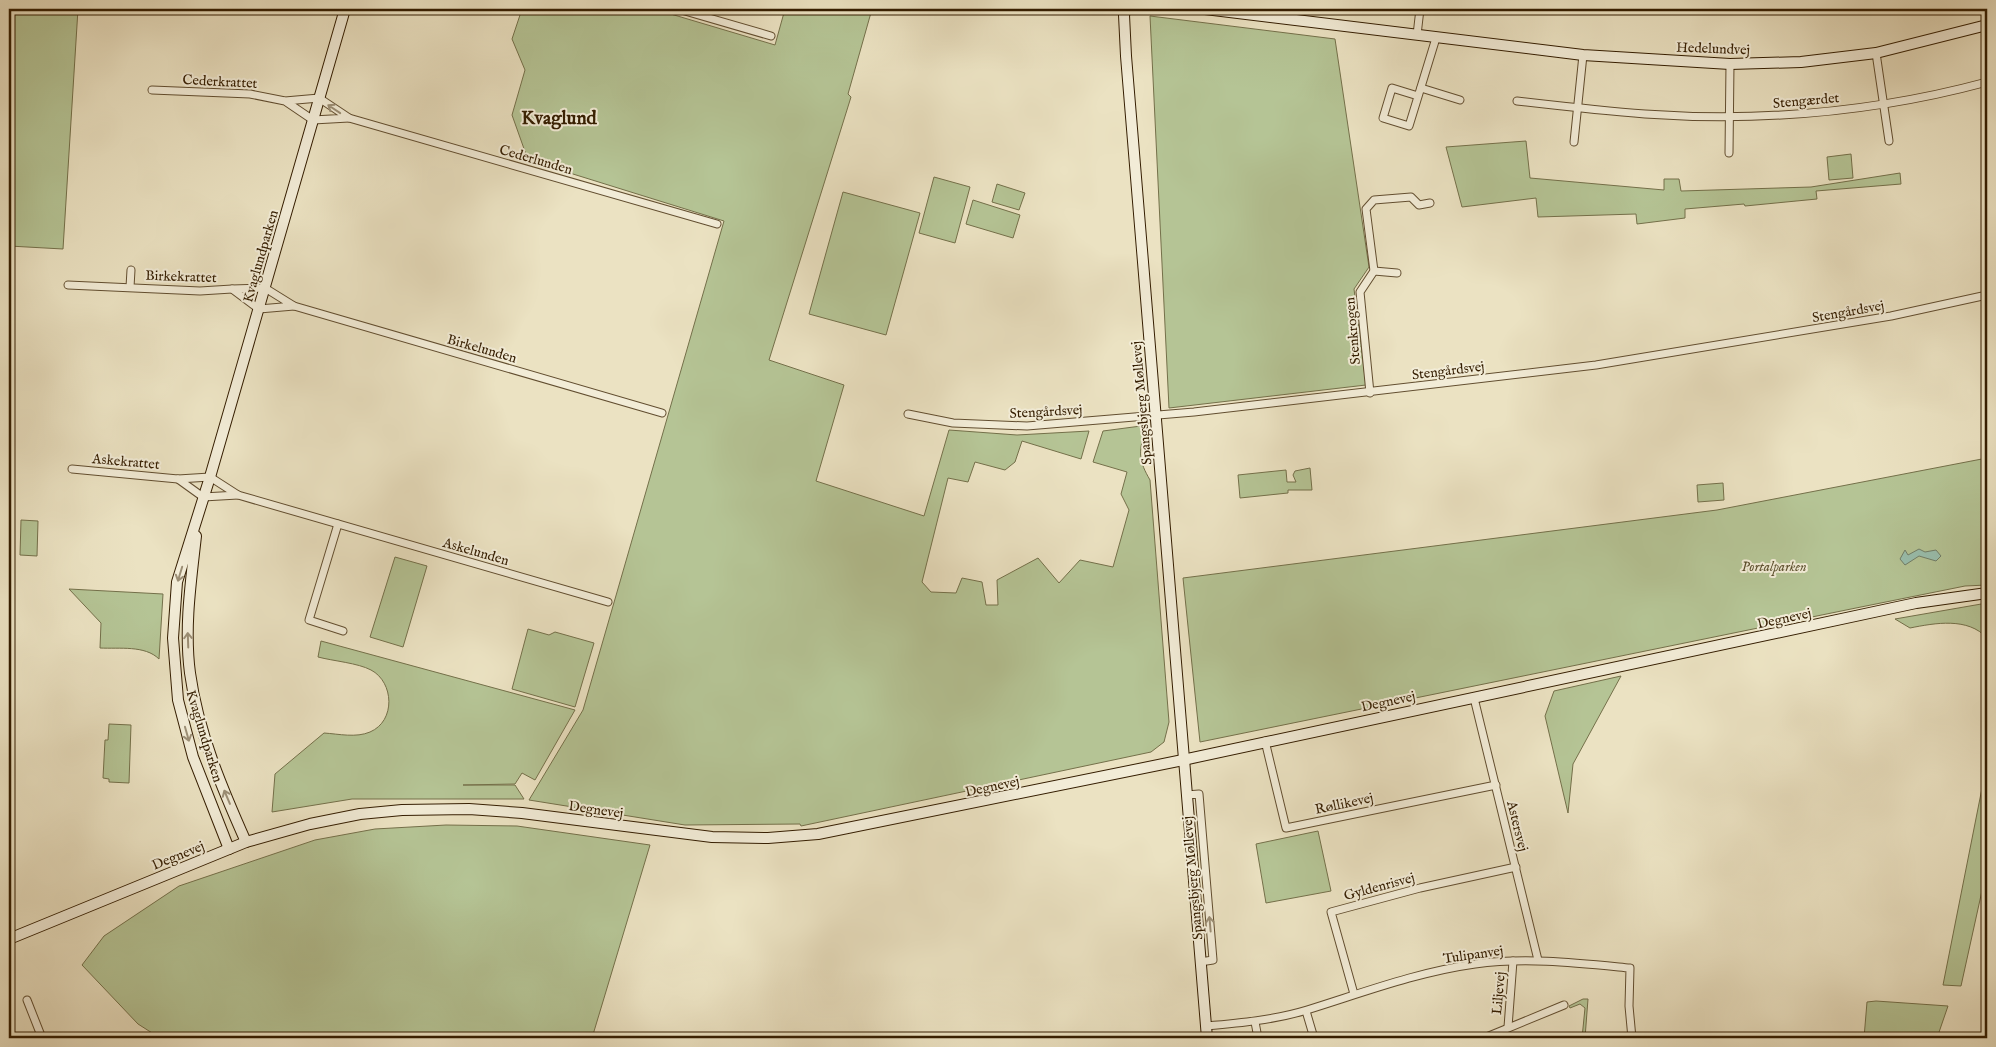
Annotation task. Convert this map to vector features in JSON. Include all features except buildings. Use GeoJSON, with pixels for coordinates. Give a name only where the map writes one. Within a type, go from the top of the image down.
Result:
{"type":"FeatureCollection","features":[{"type":"Feature","properties":{"kind":"street","name":"Kvaglundparken"},"geometry":{"type":"LineString","coordinates":[[229,849],[194,757],[176,685],[173,638],[176,590],[345,9]]}},
{"type":"Feature","properties":{"kind":"street"},"geometry":{"type":"LineString","coordinates":[[678,9],[771,36]]}},
{"type":"Feature","properties":{"kind":"street","name":"Spangsbjerg Møllevej"},"geometry":{"type":"LineString","coordinates":[[1126,9],[1124,15],[1126,56],[1207,1038]]}},
{"type":"Feature","properties":{"kind":"street","name":"Hedelundvej"},"geometry":{"type":"LineString","coordinates":[[1204,9],[1582,56],[1730,64],[1801,62],[1876,53],[1987,26]]}},
{"type":"Feature","properties":{"kind":"street"},"geometry":{"type":"LineString","coordinates":[[1417,35],[1420,9]]}},
{"type":"Feature","properties":{"kind":"street"},"geometry":{"type":"LineString","coordinates":[[1418,96],[1392,88],[1382,118],[1409,126],[1436,38]]}},
{"type":"Feature","properties":{"kind":"street"},"geometry":{"type":"LineString","coordinates":[[1876,53],[1889,141]]}},
{"type":"Feature","properties":{"kind":"street"},"geometry":{"type":"LineString","coordinates":[[1574,142],[1582,56]]}},
{"type":"Feature","properties":{"kind":"street"},"geometry":{"type":"LineString","coordinates":[[1730,64],[1730,153]]}},
{"type":"Feature","properties":{"kind":"street","name":"Stengærdet"},"geometry":{"type":"LineString","coordinates":[[1517,101],[1646,114],[1730,117],[1809,114],[1885,104],[1987,82]]}},
{"type":"Feature","properties":{"kind":"street"},"geometry":{"type":"LineString","coordinates":[[1421,88],[1460,100]]}},
{"type":"Feature","properties":{"kind":"street","name":"Cederkrattet"},"geometry":{"type":"LineString","coordinates":[[152,90],[250,94],[285,101],[319,98]]}},
{"type":"Feature","properties":{"kind":"street","name":"Cederlunden"},"geometry":{"type":"LineString","coordinates":[[319,98],[349,118],[717,224]]}},
{"type":"Feature","properties":{"kind":"street","name":"Cederkrattet"},"geometry":{"type":"LineString","coordinates":[[285,101],[313,120]]}},
{"type":"Feature","properties":{"kind":"street","name":"Cederlunden"},"geometry":{"type":"LineString","coordinates":[[313,120],[349,118]]}},
{"type":"Feature","properties":{"kind":"street"},"geometry":{"type":"LineString","coordinates":[[1397,273],[1374,272],[1366,209],[1374,200],[1411,197],[1419,204],[1430,203]]}},
{"type":"Feature","properties":{"kind":"street","name":"Birkekrattet"},"geometry":{"type":"LineString","coordinates":[[130,287],[131,270]]}},
{"type":"Feature","properties":{"kind":"street","name":"Stenkrogen"},"geometry":{"type":"LineString","coordinates":[[1370,393],[1360,292],[1374,272]]}},
{"type":"Feature","properties":{"kind":"street","name":"Birkekrattet"},"geometry":{"type":"LineString","coordinates":[[68,285],[200,291],[265,288]]}},
{"type":"Feature","properties":{"kind":"street","name":"Birkelunden"},"geometry":{"type":"LineString","coordinates":[[265,288],[294,306],[662,413]]}},
{"type":"Feature","properties":{"kind":"street","name":"Birkekrattet"},"geometry":{"type":"LineString","coordinates":[[232,289],[259,308]]}},
{"type":"Feature","properties":{"kind":"street","name":"Stengårdsvej"},"geometry":{"type":"LineString","coordinates":[[908,414],[954,423],[1027,426],[1157,416],[1370,393],[1640,358],[1891,316],[1987,296]]}},
{"type":"Feature","properties":{"kind":"street","name":"Birkelunden"},"geometry":{"type":"LineString","coordinates":[[259,308],[294,306]]}},
{"type":"Feature","properties":{"kind":"street","name":"Askekrattet"},"geometry":{"type":"LineString","coordinates":[[72,469],[178,479],[210,477]]}},
{"type":"Feature","properties":{"kind":"street","name":"Askelunden"},"geometry":{"type":"LineString","coordinates":[[210,477],[238,495],[608,602]]}},
{"type":"Feature","properties":{"kind":"street","name":"Askekrattet"},"geometry":{"type":"LineString","coordinates":[[178,479],[203,497]]}},
{"type":"Feature","properties":{"kind":"street","name":"Askelunden"},"geometry":{"type":"LineString","coordinates":[[203,497],[238,495]]}},
{"type":"Feature","properties":{"kind":"street","name":"Kvaglundparken"},"geometry":{"type":"LineString","coordinates":[[200,511],[189,599],[190,672],[202,732],[246,842]]}},
{"type":"Feature","properties":{"kind":"street"},"geometry":{"type":"LineString","coordinates":[[338,524],[309,620],[343,631]]}},
{"type":"Feature","properties":{"kind":"street","name":"Degnevej"},"geometry":{"type":"LineString","coordinates":[[9,939],[246,842],[310,824],[360,814],[412,810],[469,809],[522,813],[712,838],[768,838],[818,834],[1183,760],[1916,603],[1987,593]]}},
{"type":"Feature","properties":{"kind":"street","name":"Astersvej"},"geometry":{"type":"LineString","coordinates":[[1474,698],[1538,960]]}},
{"type":"Feature","properties":{"kind":"street","name":"Røllikevej"},"geometry":{"type":"LineString","coordinates":[[1265,741],[1286,828],[1496,785]]}},
{"type":"Feature","properties":{"kind":"street","name":"Gyldenrisvej"},"geometry":{"type":"LineString","coordinates":[[1354,994],[1332,912],[1420,888],[1516,867]]}},
{"type":"Feature","properties":{"kind":"street","name":"Tulipanvej"},"geometry":{"type":"LineString","coordinates":[[1206,1026],[1255,1022],[1306,1010],[1416,976],[1474,964],[1538,960],[1630,968],[1629,1006],[1632,1038]]}},
{"type":"Feature","properties":{"kind":"street","name":"Liljevej"},"geometry":{"type":"LineString","coordinates":[[1508,1027],[1514,961]]}},
{"type":"Feature","properties":{"kind":"street"},"geometry":{"type":"LineString","coordinates":[[27,1000],[42,1038]]}},
{"type":"Feature","properties":{"kind":"street","name":"Liljevej"},"geometry":{"type":"LineString","coordinates":[[1484,1038],[1564,1005]]}},
{"type":"Feature","properties":{"kind":"street"},"geometry":{"type":"LineString","coordinates":[[1306,1010],[1314,1038]]}},
{"type":"Feature","properties":{"kind":"street"},"geometry":{"type":"LineString","coordinates":[[1255,1022],[1258,1038]]}},
{"type":"Feature","properties":{"kind":"green space"},"geometry":{"type":"Polygon","coordinates":[[[9,9],[78,9],[63,249],[9,246],[9,9]]]}},
{"type":"Feature","properties":{"kind":"green space"},"geometry":{"type":"Polygon","coordinates":[[[522,9],[654,9],[775,45],[785,9],[872,9],[848,94],[851,97],[769,360],[844,385],[816,481],[924,516],[949,430],[1017,435],[1089,431],[1081,459],[1022,441],[1015,462],[1005,470],[975,462],[968,482],[948,478],[922,582],[931,592],[956,593],[962,578],[982,582],[986,605],[998,605],[997,580],[1038,558],[1059,583],[1080,560],[1113,567],[1129,510],[1121,494],[1127,472],[1093,462],[1103,431],[1141,426],[1145,431],[1141,445],[1141,457],[1150,480],[1169,722],[1164,742],[1151,752],[801,826],[800,824],[685,825],[529,800],[583,710],[724,221],[528,160],[512,115],[525,70],[512,39],[522,9]]]}},
{"type":"Feature","properties":{"kind":"green space"},"geometry":{"type":"Polygon","coordinates":[[[1150,16],[1335,39],[1369,267],[1354,289],[1366,385],[1169,408],[1150,16]]]}},
{"type":"Feature","properties":{"kind":"green space"},"geometry":{"type":"Polygon","coordinates":[[[1526,141],[1530,178],[1664,190],[1664,179],[1679,179],[1681,191],[1811,187],[1900,173],[1901,184],[1816,191],[1817,199],[1745,206],[1744,204],[1685,209],[1685,218],[1637,224],[1636,214],[1538,217],[1536,198],[1462,207],[1446,147],[1526,141]]]}},
{"type":"Feature","properties":{"kind":"green space"},"geometry":{"type":"Polygon","coordinates":[[[1851,154],[1853,178],[1829,180],[1827,157],[1851,154]]]}},
{"type":"Feature","properties":{"kind":"green space"},"geometry":{"type":"Polygon","coordinates":[[[934,177],[970,187],[955,243],[919,233],[934,177]]]}},
{"type":"Feature","properties":{"kind":"green space"},"geometry":{"type":"Polygon","coordinates":[[[997,184],[1025,193],[1019,210],[992,202],[997,184]]]}},
{"type":"Feature","properties":{"kind":"green space"},"geometry":{"type":"Polygon","coordinates":[[[843,192],[920,213],[886,335],[809,314],[843,192]]]}},
{"type":"Feature","properties":{"kind":"green space"},"geometry":{"type":"Polygon","coordinates":[[[973,200],[1020,215],[1013,238],[966,224],[973,200]]]}},
{"type":"Feature","properties":{"kind":"green space","name":"Portalparken"},"geometry":{"type":"Polygon","coordinates":[[[1987,458],[1987,585],[1965,586],[1200,742],[1183,578],[1717,510],[1987,458]]]}},
{"type":"Feature","properties":{"kind":"green space"},"geometry":{"type":"Polygon","coordinates":[[[1310,468],[1312,490],[1288,490],[1288,493],[1240,498],[1238,475],[1286,470],[1287,482],[1296,482],[1293,475],[1295,471],[1310,468]]]}},
{"type":"Feature","properties":{"kind":"green space"},"geometry":{"type":"Polygon","coordinates":[[[1723,483],[1724,500],[1698,502],[1697,485],[1723,483]]]}},
{"type":"Feature","properties":{"kind":"green space"},"geometry":{"type":"Polygon","coordinates":[[[21,520],[38,521],[37,556],[20,555],[21,520]]]}},
{"type":"Feature","properties":{"kind":"green space"},"geometry":{"type":"Polygon","coordinates":[[[395,557],[427,566],[403,647],[370,637],[395,557]]]}},
{"type":"Feature","properties":{"kind":"green space"},"geometry":{"type":"Polygon","coordinates":[[[69,589],[163,594],[159,659],[139,650],[100,648],[101,623],[69,589]]]}},
{"type":"Feature","properties":{"kind":"green space"},"geometry":{"type":"Polygon","coordinates":[[[1987,603],[1987,638],[1979,631],[1961,624],[1940,623],[1910,628],[1895,619],[1987,603]]]}},
{"type":"Feature","properties":{"kind":"green space"},"geometry":{"type":"Polygon","coordinates":[[[528,629],[549,635],[555,632],[594,643],[575,707],[512,689],[528,629]]]}},
{"type":"Feature","properties":{"kind":"green space"},"geometry":{"type":"Polygon","coordinates":[[[321,641],[575,710],[535,780],[522,773],[515,784],[463,785],[515,785],[524,799],[352,799],[272,812],[275,774],[324,733],[341,735],[365,734],[378,727],[388,711],[388,692],[379,676],[371,670],[359,666],[318,657],[321,641]]]}},
{"type":"Feature","properties":{"kind":"green space"},"geometry":{"type":"Polygon","coordinates":[[[1621,676],[1573,764],[1568,813],[1545,716],[1554,691],[1621,676]]]}},
{"type":"Feature","properties":{"kind":"green space"},"geometry":{"type":"Polygon","coordinates":[[[109,724],[131,725],[129,783],[109,782],[109,779],[103,778],[105,740],[108,740],[109,724]]]}},
{"type":"Feature","properties":{"kind":"green space"},"geometry":{"type":"Polygon","coordinates":[[[1987,763],[1987,868],[1961,986],[1943,985],[1987,763]]]}},
{"type":"Feature","properties":{"kind":"green space"},"geometry":{"type":"Polygon","coordinates":[[[446,825],[517,826],[650,845],[592,1038],[160,1038],[138,1024],[82,965],[104,936],[179,886],[315,840],[375,829],[446,825]]]}},
{"type":"Feature","properties":{"kind":"green space"},"geometry":{"type":"Polygon","coordinates":[[[1318,831],[1331,891],[1266,903],[1256,844],[1318,831]]]}},
{"type":"Feature","properties":{"kind":"green space"},"geometry":{"type":"Polygon","coordinates":[[[1583,999],[1588,999],[1585,1038],[1582,1038],[1585,1008],[1580,1004],[1570,1008],[1569,1006],[1583,999]]]}},
{"type":"Feature","properties":{"kind":"green space"},"geometry":{"type":"Polygon","coordinates":[[[1867,1002],[1948,1006],[1937,1038],[1864,1038],[1867,1002]]]}},
{"type":"Feature","properties":{"kind":"shaded area"},"geometry":{"type":"Polygon","coordinates":[[[1919,549],[1925,552],[1936,550],[1941,556],[1936,561],[1919,556],[1905,565],[1900,559],[1905,550],[1908,555],[1919,549]]]}},
{"type":"Feature","properties":{"kind":"district","name":"Kvaglund"},"geometry":{"type":"Point","coordinates":[559,117]}}]}
